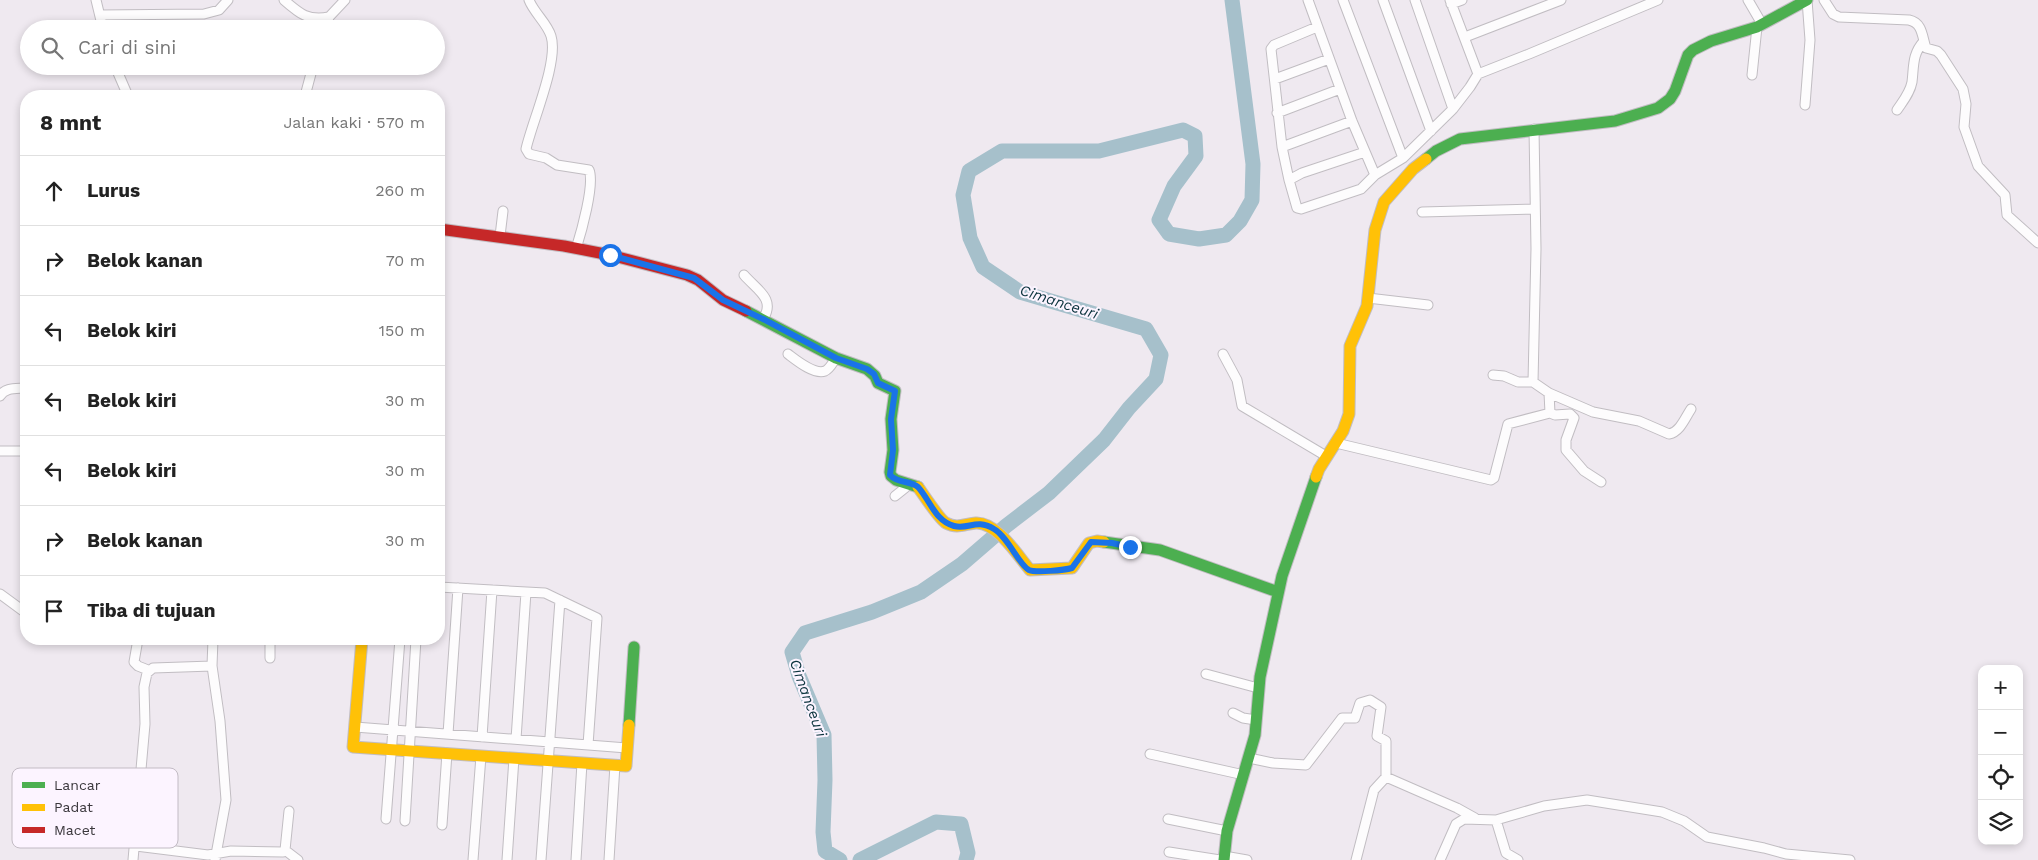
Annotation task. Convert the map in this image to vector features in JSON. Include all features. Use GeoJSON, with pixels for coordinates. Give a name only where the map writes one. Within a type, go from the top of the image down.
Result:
{"type":"FeatureCollection","features":[{"type":"Feature","properties":{"kind":"street"},"geometry":{"type":"LineString","coordinates":[[96,0],[101,20]]}},
{"type":"Feature","properties":{"kind":"street"},"geometry":{"type":"LineString","coordinates":[[100,15],[204,14],[219,10],[228,0]]}},
{"type":"Feature","properties":{"kind":"street"},"geometry":{"type":"LineString","coordinates":[[284,0],[298,12],[314,19],[329,17]]}},
{"type":"Feature","properties":{"kind":"street"},"geometry":{"type":"LineString","coordinates":[[328,20],[345,0]]}},
{"type":"Feature","properties":{"kind":"street"},"geometry":{"type":"LineString","coordinates":[[529,0],[551,35],[553,49],[544,89],[526,149],[529,154],[546,158],[557,165],[589,170],[591,180],[582,229],[576,248]]}},
{"type":"Feature","properties":{"kind":"street"},"geometry":{"type":"LineString","coordinates":[[1308,0],[1352,121],[1375,175]]}},
{"type":"Feature","properties":{"kind":"street"},"geometry":{"type":"LineString","coordinates":[[1343,0],[1403,158]]}},
{"type":"Feature","properties":{"kind":"street"},"geometry":{"type":"LineString","coordinates":[[1383,0],[1430,131]]}},
{"type":"Feature","properties":{"kind":"street"},"geometry":{"type":"LineString","coordinates":[[1415,0],[1453,110]]}},
{"type":"Feature","properties":{"kind":"street"},"geometry":{"type":"LineString","coordinates":[[1462,0],[1451,2],[1478,74]]}},
{"type":"Feature","properties":{"kind":"street"},"geometry":{"type":"LineString","coordinates":[[1465,37],[1561,0]]}},
{"type":"Feature","properties":{"kind":"street"},"geometry":{"type":"LineString","coordinates":[[1317,27],[1272,47],[1271,52],[1277,113],[1288,180],[1297,208],[1303,209],[1361,189],[1375,175],[1403,158],[1453,110],[1478,74],[1658,0]]}},
{"type":"Feature","properties":{"kind":"street"},"geometry":{"type":"LineString","coordinates":[[1748,0],[1759,26],[1752,75]]}},
{"type":"Feature","properties":{"kind":"street"},"geometry":{"type":"LineString","coordinates":[[1223,859],[1227,831],[1255,735],[1258,688],[1278,592],[1310,489],[1326,456],[1336,443],[1347,421],[1350,405],[1350,346],[1368,298],[1375,230],[1380,210],[1390,194],[1413,169],[1436,151],[1460,139],[1614,121],[1658,108],[1675,91],[1688,55],[1693,50],[1700,45],[1759,26],[1807,0],[1810,40],[1805,105]]}},
{"type":"Feature","properties":{"kind":"street"},"geometry":{"type":"LineString","coordinates":[[1824,0],[1833,14],[1839,17],[1914,21],[1921,30],[1926,48],[1937,51],[1941,55],[1962,89],[1966,104],[1964,126],[1981,171],[2006,195],[2007,215],[2038,243]]}},
{"type":"Feature","properties":{"kind":"street"},"geometry":{"type":"LineString","coordinates":[[1897,110],[1908,95],[1912,83],[1913,59],[1924,41]]}},
{"type":"Feature","properties":{"kind":"street"},"geometry":{"type":"LineString","coordinates":[[1275,79],[1330,59]]}},
{"type":"Feature","properties":{"kind":"street"},"geometry":{"type":"LineString","coordinates":[[119,75],[125,90]]}},
{"type":"Feature","properties":{"kind":"street"},"geometry":{"type":"LineString","coordinates":[[307,90],[311,75]]}},
{"type":"Feature","properties":{"kind":"street"},"geometry":{"type":"LineString","coordinates":[[1277,113],[1340,89]]}},
{"type":"Feature","properties":{"kind":"street"},"geometry":{"type":"LineString","coordinates":[[1282,147],[1352,121]]}},
{"type":"Feature","properties":{"kind":"street"},"geometry":{"type":"LineString","coordinates":[[1533,382],[1536,250],[1534,129]]}},
{"type":"Feature","properties":{"kind":"street"},"geometry":{"type":"LineString","coordinates":[[1288,180],[1302,173],[1365,152]]}},
{"type":"Feature","properties":{"kind":"street"},"geometry":{"type":"LineString","coordinates":[[1422,212],[1535,209]]}},
{"type":"Feature","properties":{"kind":"street"},"geometry":{"type":"LineString","coordinates":[[500,236],[503,211]]}},
{"type":"Feature","properties":{"kind":"street"},"geometry":{"type":"LineString","coordinates":[[445,230],[576,248],[687,275],[698,280],[723,300],[836,358],[867,369],[874,374],[879,384],[895,391],[891,419],[893,450],[890,474],[894,480],[917,486],[945,523],[961,527],[978,523],[994,529],[1005,539],[1027,568],[1034,571],[1072,568],[1089,543],[1097,541],[1160,550],[1278,592]]}},
{"type":"Feature","properties":{"kind":"street"},"geometry":{"type":"LineString","coordinates":[[744,275],[768,303],[769,310],[763,319]]}},
{"type":"Feature","properties":{"kind":"street"},"geometry":{"type":"LineString","coordinates":[[1368,298],[1428,305]]}},
{"type":"Feature","properties":{"kind":"street"},"geometry":{"type":"LineString","coordinates":[[788,354],[820,371],[829,368],[836,358]]}},
{"type":"Feature","properties":{"kind":"street"},"geometry":{"type":"LineString","coordinates":[[1224,354],[1237,380],[1242,406],[1326,456]]}},
{"type":"Feature","properties":{"kind":"street"},"geometry":{"type":"LineString","coordinates":[[1493,375],[1504,376],[1513,381],[1533,382],[1549,393],[1594,412],[1639,421],[1669,434],[1679,428],[1691,409]]}},
{"type":"Feature","properties":{"kind":"street"},"geometry":{"type":"LineString","coordinates":[[0,396],[9,390],[20,389]]}},
{"type":"Feature","properties":{"kind":"street"},"geometry":{"type":"LineString","coordinates":[[1549,393],[1550,413]]}},
{"type":"Feature","properties":{"kind":"street"},"geometry":{"type":"LineString","coordinates":[[1336,443],[1491,480],[1494,478],[1508,424],[1550,413],[1555,415],[1570,414],[1574,417],[1574,422],[1566,440],[1566,450],[1584,471],[1601,482]]}},
{"type":"Feature","properties":{"kind":"street"},"geometry":{"type":"LineString","coordinates":[[0,451],[20,452]]}},
{"type":"Feature","properties":{"kind":"street"},"geometry":{"type":"LineString","coordinates":[[895,496],[908,483]]}},
{"type":"Feature","properties":{"kind":"street"},"geometry":{"type":"LineString","coordinates":[[445,587],[545,593],[597,618],[588,745]]}},
{"type":"Feature","properties":{"kind":"street"},"geometry":{"type":"LineString","coordinates":[[448,734],[458,588]]}},
{"type":"Feature","properties":{"kind":"street"},"geometry":{"type":"LineString","coordinates":[[482,737],[492,590]]}},
{"type":"Feature","properties":{"kind":"street"},"geometry":{"type":"LineString","coordinates":[[516,739],[526,592]]}},
{"type":"Feature","properties":{"kind":"street"},"geometry":{"type":"LineString","coordinates":[[0,594],[10,600],[20,610]]}},
{"type":"Feature","properties":{"kind":"street"},"geometry":{"type":"LineString","coordinates":[[541,860],[560,600]]}},
{"type":"Feature","properties":{"kind":"street"},"geometry":{"type":"LineString","coordinates":[[137,645],[134,662],[148,670],[153,668],[212,666]]}},
{"type":"Feature","properties":{"kind":"street"},"geometry":{"type":"LineString","coordinates":[[213,645],[212,666],[220,721],[226,800],[216,857]]}},
{"type":"Feature","properties":{"kind":"street"},"geometry":{"type":"LineString","coordinates":[[270,645],[270,658]]}},
{"type":"Feature","properties":{"kind":"street"},"geometry":{"type":"LineString","coordinates":[[362,645],[353,747],[626,766],[634,647]]}},
{"type":"Feature","properties":{"kind":"street"},"geometry":{"type":"LineString","coordinates":[[386,819],[400,645]]}},
{"type":"Feature","properties":{"kind":"street"},"geometry":{"type":"LineString","coordinates":[[405,821],[416,645]]}},
{"type":"Feature","properties":{"kind":"street"},"geometry":{"type":"LineString","coordinates":[[142,768],[145,724],[144,687],[148,670]]}},
{"type":"Feature","properties":{"kind":"street"},"geometry":{"type":"LineString","coordinates":[[1206,674],[1258,688]]}},
{"type":"Feature","properties":{"kind":"street"},"geometry":{"type":"LineString","coordinates":[[1249,758],[1273,764],[1306,765],[1342,718],[1356,718],[1360,703],[1370,700],[1381,707],[1377,736],[1386,741],[1386,778],[1374,790],[1356,860]]}},
{"type":"Feature","properties":{"kind":"street"},"geometry":{"type":"LineString","coordinates":[[1233,713],[1243,718],[1256,720]]}},
{"type":"Feature","properties":{"kind":"street"},"geometry":{"type":"LineString","coordinates":[[355,727],[627,748]]}},
{"type":"Feature","properties":{"kind":"street"},"geometry":{"type":"LineString","coordinates":[[442,825],[447,753]]}},
{"type":"Feature","properties":{"kind":"street"},"geometry":{"type":"LineString","coordinates":[[1150,754],[1244,775]]}},
{"type":"Feature","properties":{"kind":"street"},"geometry":{"type":"LineString","coordinates":[[473,860],[481,756]]}},
{"type":"Feature","properties":{"kind":"street"},"geometry":{"type":"LineString","coordinates":[[507,860],[514,758]]}},
{"type":"Feature","properties":{"kind":"street"},"geometry":{"type":"LineString","coordinates":[[576,860],[582,763]]}},
{"type":"Feature","properties":{"kind":"street"},"geometry":{"type":"LineString","coordinates":[[610,859],[615,765]]}},
{"type":"Feature","properties":{"kind":"street"},"geometry":{"type":"LineString","coordinates":[[1386,778],[1457,808],[1479,821]]}},
{"type":"Feature","properties":{"kind":"street"},"geometry":{"type":"LineString","coordinates":[[1440,860],[1459,822],[1464,819],[1479,821],[1496,820],[1544,806],[1587,800],[1662,812],[1684,821],[1707,837],[1793,855],[1850,860]]}},
{"type":"Feature","properties":{"kind":"street"},"geometry":{"type":"LineString","coordinates":[[285,850],[289,811]]}},
{"type":"Feature","properties":{"kind":"street"},"geometry":{"type":"LineString","coordinates":[[1168,819],[1227,831]]}},
{"type":"Feature","properties":{"kind":"street"},"geometry":{"type":"LineString","coordinates":[[1496,820],[1506,853],[1518,860]]}},
{"type":"Feature","properties":{"kind":"street"},"geometry":{"type":"LineString","coordinates":[[150,848],[216,857],[231,851],[282,852],[285,850]]}},
{"type":"Feature","properties":{"kind":"street"},"geometry":{"type":"LineString","coordinates":[[285,850],[298,860]]}},
{"type":"Feature","properties":{"kind":"street"},"geometry":{"type":"LineString","coordinates":[[1169,852],[1247,860]]}},
{"type":"Feature","properties":{"kind":"waterway","name":"Cimanceuri"},"geometry":{"type":"LineString","coordinates":[[840,860],[825,851],[823,832],[824,735],[799,676],[792,652],[805,633],[872,612],[921,592],[962,564],[1006,526],[1049,493],[1104,440],[1129,408],[1156,379],[1161,355],[1146,329],[1020,292],[983,267],[970,238],[963,195],[969,171],[1002,151],[1099,151],[1183,130],[1195,136],[1196,156],[1174,186],[1159,220],[1169,234],[1199,239],[1226,235],[1240,221],[1252,200],[1253,164],[1232,0]]}},
{"type":"Feature","properties":{"kind":"waterway","name":"Cimanceuri"},"geometry":{"type":"LineString","coordinates":[[860,860],[936,822],[961,824],[968,853],[966,860]]}},
{"type":"Feature","properties":{"kind":"traffic: fast"},"geometry":{"type":"LineString","coordinates":[[1426,159],[1436,151],[1460,139],[1615,121],[1658,108],[1670,99],[1675,91],[1688,55],[1693,50],[1711,41],[1757,27],[1807,0]]}},
{"type":"Feature","properties":{"kind":"traffic: fast"},"geometry":{"type":"LineString","coordinates":[[746,311],[836,358],[867,369],[875,376],[878,383],[895,391],[891,419],[893,450],[890,472],[891,476],[896,480],[918,487]]}},
{"type":"Feature","properties":{"kind":"traffic: fast"},"geometry":{"type":"LineString","coordinates":[[1224,860],[1227,831],[1255,735],[1260,677],[1282,576],[1316,477]]}},
{"type":"Feature","properties":{"kind":"traffic: fast"},"geometry":{"type":"LineString","coordinates":[[1104,542],[1160,550],[1278,592]]}},
{"type":"Feature","properties":{"kind":"traffic: fast"},"geometry":{"type":"LineString","coordinates":[[629,725],[634,647]]}},
{"type":"Feature","properties":{"kind":"traffic: slow"},"geometry":{"type":"LineString","coordinates":[[1316,477],[1343,431],[1349,414],[1350,346],[1367,306],[1375,230],[1384,202],[1413,169],[1426,159]]}},
{"type":"Feature","properties":{"kind":"traffic: slow"},"geometry":{"type":"LineString","coordinates":[[918,487],[943,521],[950,525],[957,526],[976,523],[992,528],[1006,541],[1030,570],[1072,568],[1089,543],[1104,542]]}},
{"type":"Feature","properties":{"kind":"traffic: slow"},"geometry":{"type":"LineString","coordinates":[[362,645],[353,747],[626,766],[629,725]]}},
{"type":"Feature","properties":{"kind":"traffic: jam"},"geometry":{"type":"LineString","coordinates":[[445,230],[564,246],[610,255],[687,275],[698,280],[723,300],[746,311]]}},
{"type":"Feature","properties":{"kind":"route"},"geometry":{"type":"LineString","coordinates":[[610,255],[694,278],[723,300],[836,358],[871,371],[878,383],[895,391],[891,419],[893,450],[890,475],[894,480],[917,486],[945,523],[956,527],[978,523],[994,529],[1005,539],[1027,568],[1034,571],[1072,568],[1091,542],[1097,541],[1130,547]]}}]}
